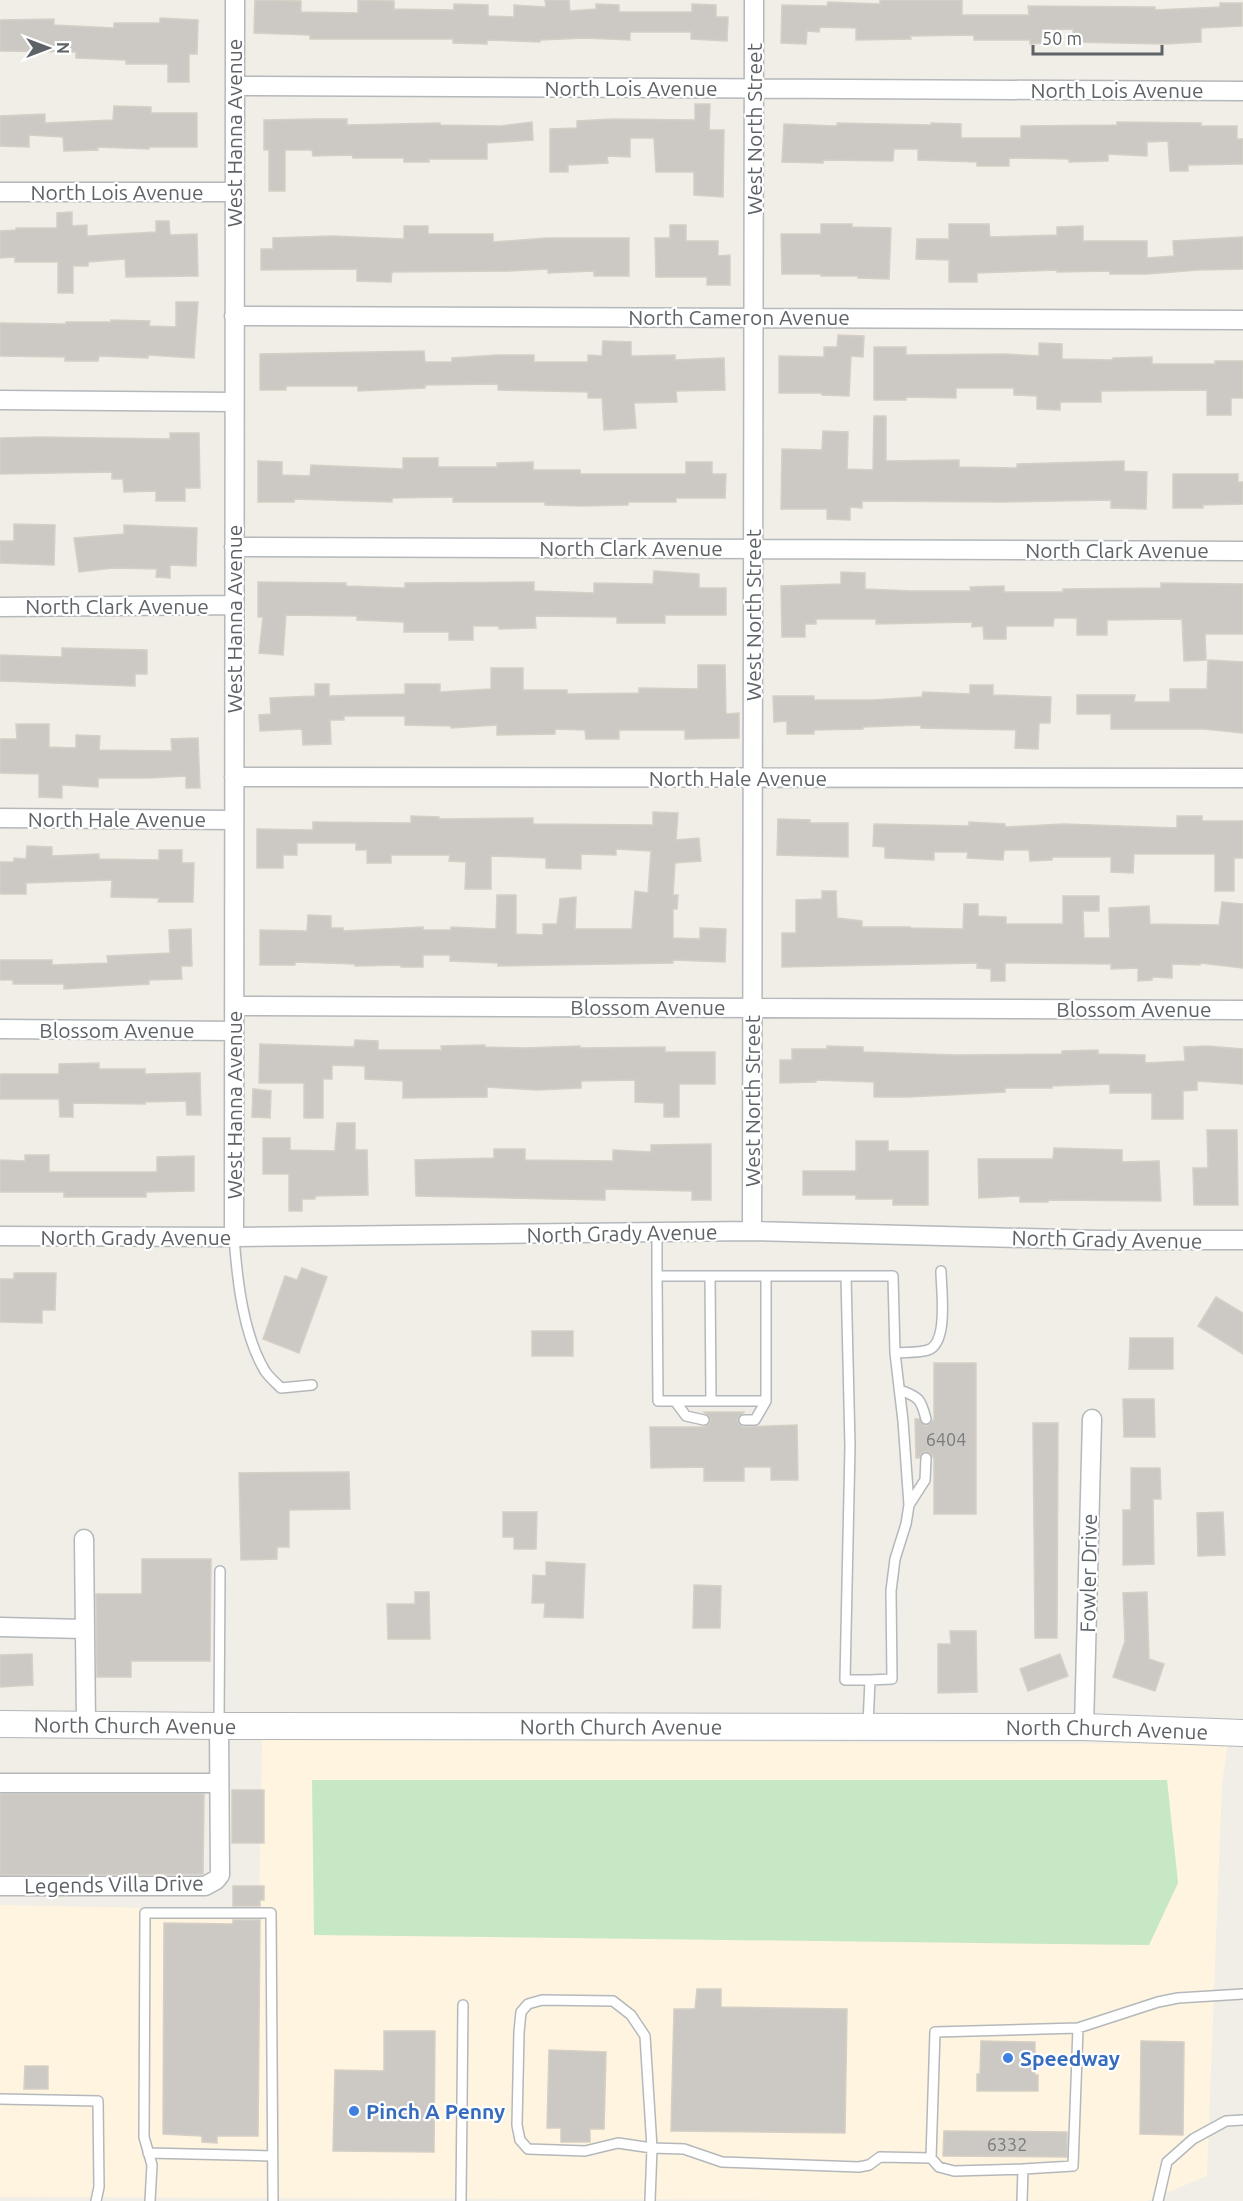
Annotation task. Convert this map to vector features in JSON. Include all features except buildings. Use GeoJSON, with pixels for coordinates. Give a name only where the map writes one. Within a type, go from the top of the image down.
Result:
{"type":"FeatureCollection","features":[{"type":"Feature","properties":{"kind":"street","name":"West Hanna Avenue"},"geometry":{"type":"LineString","coordinates":[[234,0],[234,1237]]}},
{"type":"Feature","properties":{"kind":"street","name":"West North Street"},"geometry":{"type":"LineString","coordinates":[[752,1231],[754,0]]}},
{"type":"Feature","properties":{"kind":"street","name":"North Lois Avenue"},"geometry":{"type":"LineString","coordinates":[[234,86],[1243,91]]}},
{"type":"Feature","properties":{"kind":"street","name":"North Lois Avenue"},"geometry":{"type":"LineString","coordinates":[[0,192],[234,192]]}},
{"type":"Feature","properties":{"kind":"street","name":"North Cameron Avenue"},"geometry":{"type":"LineString","coordinates":[[234,316],[1243,320]]}},
{"type":"Feature","properties":{"kind":"street"},"geometry":{"type":"LineString","coordinates":[[0,400],[234,402]]}},
{"type":"Feature","properties":{"kind":"street","name":"North Clark Avenue"},"geometry":{"type":"LineString","coordinates":[[234,547],[1243,551]]}},
{"type":"Feature","properties":{"kind":"street","name":"North Clark Avenue"},"geometry":{"type":"LineString","coordinates":[[0,607],[234,605]]}},
{"type":"Feature","properties":{"kind":"street","name":"North Hale Avenue"},"geometry":{"type":"LineString","coordinates":[[234,777],[1243,778]]}},
{"type":"Feature","properties":{"kind":"street","name":"North Hale Avenue"},"geometry":{"type":"LineString","coordinates":[[0,818],[234,820]]}},
{"type":"Feature","properties":{"kind":"street","name":"Blossom Avenue"},"geometry":{"type":"LineString","coordinates":[[234,1006],[1243,1010]]}},
{"type":"Feature","properties":{"kind":"street","name":"Blossom Avenue"},"geometry":{"type":"LineString","coordinates":[[0,1029],[234,1031]]}},
{"type":"Feature","properties":{"kind":"street","name":"North Grady Avenue"},"geometry":{"type":"LineString","coordinates":[[0,1236],[234,1237],[752,1231],[1098,1240],[1243,1240]]}},
{"type":"Feature","properties":{"kind":"street","name":"Fowler Drive"},"geometry":{"type":"LineString","coordinates":[[1084,1727],[1092,1419]]}},
{"type":"Feature","properties":{"kind":"street"},"geometry":{"type":"LineString","coordinates":[[84,1539],[86,1724]]}},
{"type":"Feature","properties":{"kind":"street"},"geometry":{"type":"LineString","coordinates":[[0,1627],[84,1629]]}},
{"type":"Feature","properties":{"kind":"street","name":"North Church Avenue"},"geometry":{"type":"LineString","coordinates":[[0,1724],[1084,1727],[1243,1733]]}},
{"type":"Feature","properties":{"kind":"street","name":"Legends Villa Drive"},"geometry":{"type":"LineString","coordinates":[[0,1886],[205,1886],[216,1880],[220,1875],[219,1726]]}},
{"type":"Feature","properties":{"kind":"street"},"geometry":{"type":"LineString","coordinates":[[0,1783],[219,1783]]}},
{"type":"Feature","properties":{"kind":"lane"},"geometry":{"type":"LineString","coordinates":[[657,1232],[658,1401],[766,1401]]}},
{"type":"Feature","properties":{"kind":"lane"},"geometry":{"type":"LineString","coordinates":[[234,1237],[240,1290],[252,1342],[266,1373],[281,1388],[312,1385]]}},
{"type":"Feature","properties":{"kind":"lane"},"geometry":{"type":"LineString","coordinates":[[895,1353],[929,1350],[937,1343],[942,1327],[941,1271]]}},
{"type":"Feature","properties":{"kind":"lane"},"geometry":{"type":"LineString","coordinates":[[657,1276],[710,1276],[766,1276],[846,1276],[893,1276],[895,1353],[909,1505],[906,1524],[895,1559],[891,1591],[892,1679],[845,1680],[850,1446],[846,1276]]}},
{"type":"Feature","properties":{"kind":"lane"},"geometry":{"type":"LineString","coordinates":[[710,1276],[711,1401]]}},
{"type":"Feature","properties":{"kind":"lane"},"geometry":{"type":"LineString","coordinates":[[744,1420],[755,1420],[766,1401],[766,1276]]}},
{"type":"Feature","properties":{"kind":"lane"},"geometry":{"type":"LineString","coordinates":[[900,1390],[921,1401],[926,1419]]}},
{"type":"Feature","properties":{"kind":"lane"},"geometry":{"type":"LineString","coordinates":[[675,1401],[686,1416],[704,1420]]}},
{"type":"Feature","properties":{"kind":"lane"},"geometry":{"type":"LineString","coordinates":[[909,1505],[925,1480],[926,1458]]}},
{"type":"Feature","properties":{"kind":"lane"},"geometry":{"type":"LineString","coordinates":[[219,1726],[220,1571]]}},
{"type":"Feature","properties":{"kind":"lane"},"geometry":{"type":"LineString","coordinates":[[868,1727],[870,1680]]}},
{"type":"Feature","properties":{"kind":"lane"},"geometry":{"type":"LineString","coordinates":[[150,2201],[152,2165],[144,2137],[145,1913],[271,1913],[273,2201]]}},
{"type":"Feature","properties":{"kind":"lane"},"geometry":{"type":"LineString","coordinates":[[1078,2028],[1073,2166],[954,2171],[939,2167],[931,2158],[935,2032],[1078,2028],[1158,2002],[1178,1998],[1243,1994]]}},
{"type":"Feature","properties":{"kind":"lane"},"geometry":{"type":"LineString","coordinates":[[650,2201],[652,2148],[645,2036],[631,2015],[613,2001],[542,2000],[528,2004],[521,2012],[519,2032],[517,2125],[520,2140],[528,2150],[585,2151],[618,2143],[652,2148],[684,2149],[722,2162],[859,2167],[869,2165],[880,2157],[931,2158]]}},
{"type":"Feature","properties":{"kind":"lane"},"geometry":{"type":"LineString","coordinates":[[461,2201],[463,2005]]}},
{"type":"Feature","properties":{"kind":"lane"},"geometry":{"type":"LineString","coordinates":[[0,2099],[98,2100],[99,2187],[96,2201]]}},
{"type":"Feature","properties":{"kind":"lane"},"geometry":{"type":"LineString","coordinates":[[1158,2201],[1167,2162],[1194,2139],[1226,2121],[1243,2120]]}},
{"type":"Feature","properties":{"kind":"lane"},"geometry":{"type":"LineString","coordinates":[[148,2153],[272,2156]]}},
{"type":"Feature","properties":{"kind":"lane"},"geometry":{"type":"LineString","coordinates":[[1022,2201],[1023,2169]]}},
{"type":"Feature","properties":{"kind":"shaded area"},"geometry":{"type":"Polygon","coordinates":[[[262,1740],[1228,1744],[1222,1784],[1207,2176],[1147,2201],[0,2197],[0,1905],[259,1910],[262,1740]],[[1167,1780],[314,1934],[1149,1945],[1178,1883],[1167,1780]]]}},
{"type":"Feature","properties":{"kind":"green space"},"geometry":{"type":"Polygon","coordinates":[[[312,1780],[1167,1780],[1178,1883],[1149,1945],[314,1935],[312,1780]]]}},
{"type":"Feature","properties":{"kind":"place","name":"Speedway"},"geometry":{"type":"Point","coordinates":[1008,2058]}},
{"type":"Feature","properties":{"kind":"place","name":"Pinch A Penny"},"geometry":{"type":"Point","coordinates":[354,2111]}}]}
